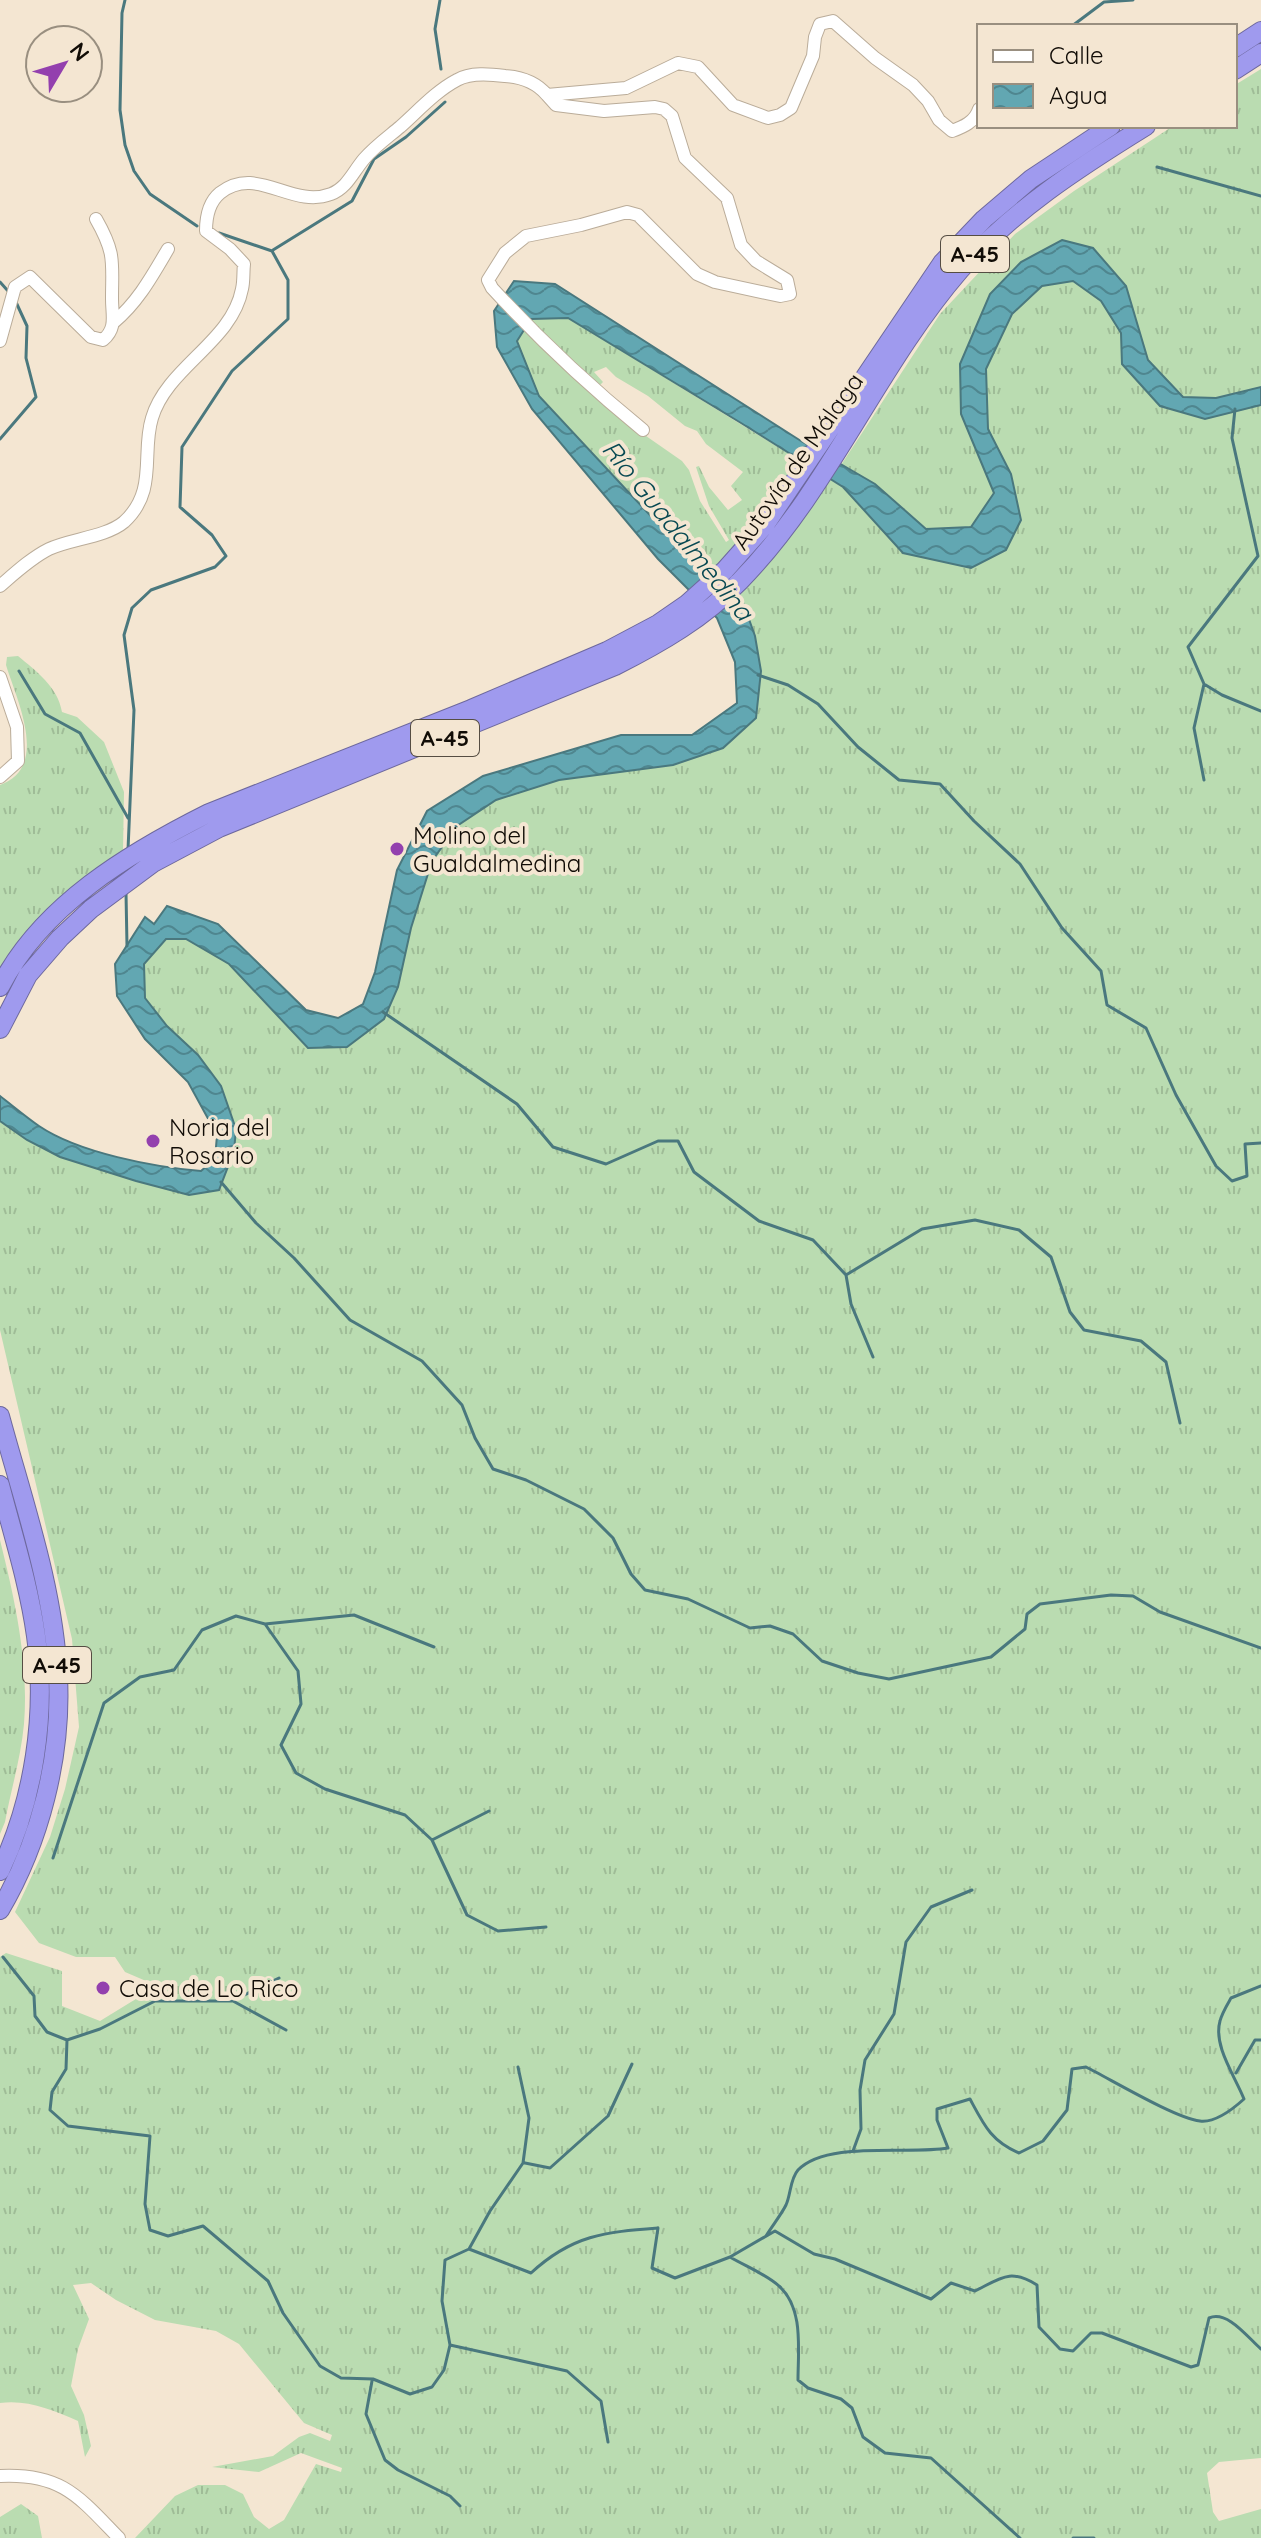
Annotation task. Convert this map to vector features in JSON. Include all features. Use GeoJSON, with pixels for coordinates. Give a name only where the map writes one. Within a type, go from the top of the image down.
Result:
{"type":"FeatureCollection","features":[{"type":"Feature","properties":{"kind":"highway"},"geometry":{"type":"LineString","coordinates":[[1237,47],[1261,31]]}},
{"type":"Feature","properties":{"kind":"highway"},"geometry":{"type":"LineString","coordinates":[[1237,69],[1261,53]]}},
{"type":"Feature","properties":{"kind":"highway","name":"Autovía de Málaga"},"geometry":{"type":"LineString","coordinates":[[0,987],[9,970],[53,932],[91,909],[214,821],[478,724],[615,666],[739,582],[843,424],[942,263],[984,219],[1031,179],[1108,128]]}},
{"type":"Feature","properties":{"kind":"highway","name":"Autovía de Málaga"},"geometry":{"type":"LineString","coordinates":[[843,424],[958,273],[996,231],[1042,193],[1143,128]]}},
{"type":"Feature","properties":{"kind":"highway","name":"Autovía de Málaga"},"geometry":{"type":"LineString","coordinates":[[3,1023],[53,932]]}},
{"type":"Feature","properties":{"kind":"highway","name":"A-45"},"geometry":{"type":"LineString","coordinates":[[0,1416],[44,1581],[58,1677],[57,1734],[48,1783],[23,1865],[0,1910]]}},
{"type":"Feature","properties":{"kind":"highway","name":"A-45"},"geometry":{"type":"LineString","coordinates":[[0,1485],[30,1603],[40,1680],[30,1781],[19,1826],[0,1871]]}},
{"type":"Feature","properties":{"kind":"street"},"geometry":{"type":"LineString","coordinates":[[547,95],[626,88],[678,63],[698,67],[733,105],[768,118],[780,115],[791,108],[813,56],[820,24],[833,21],[875,58],[913,85],[928,101],[939,120],[952,131],[965,126],[977,116]]}},
{"type":"Feature","properties":{"kind":"street"},"geometry":{"type":"LineString","coordinates":[[0,586],[49,549],[123,523],[137,504],[147,478],[152,418],[169,387],[233,314],[242,289],[244,264],[206,231],[206,218],[216,196],[232,184],[246,181],[309,198],[331,194],[347,183],[365,158],[459,78],[487,74],[519,77],[540,86],[556,105],[604,111],[664,109],[672,116],[685,158],[727,198],[741,245],[756,261],[787,280],[790,294],[780,296],[715,282],[697,274],[638,215],[627,212],[526,236],[505,253],[488,280],[492,288],[545,345],[594,391],[643,430]]}},
{"type":"Feature","properties":{"kind":"street"},"geometry":{"type":"LineString","coordinates":[[0,341],[15,287],[30,277],[91,337],[103,340],[111,334],[114,322],[114,266],[108,239],[96,219]]}},
{"type":"Feature","properties":{"kind":"street"},"geometry":{"type":"LineString","coordinates":[[114,322],[141,294],[168,249]]}},
{"type":"Feature","properties":{"kind":"street"},"geometry":{"type":"LineString","coordinates":[[0,677],[17,727],[18,761],[0,777]]}},
{"type":"Feature","properties":{"kind":"street"},"geometry":{"type":"LineString","coordinates":[[0,2476],[49,2479],[82,2500],[119,2538]]}},
{"type":"Feature","properties":{"kind":"green space"},"geometry":{"type":"Polygon","coordinates":[[[1261,69],[1261,387],[1216,398],[1183,397],[1148,360],[1126,286],[1021,262],[961,414],[994,493],[971,527],[926,529],[875,484],[841,465],[940,314],[1015,234],[1170,128],[1237,128],[1237,84],[1261,69]]]}},
{"type":"Feature","properties":{"kind":"green space"},"geometry":{"type":"Polygon","coordinates":[[[1073,281],[1101,301],[1121,333],[1122,364],[1205,419],[1261,405],[1261,2458],[1219,2462],[1207,2473],[1213,2512],[1219,2521],[1261,2509],[1261,2538],[135,2538],[175,2496],[198,2485],[225,2485],[243,2494],[254,2517],[269,2529],[284,2520],[316,2464],[341,2472],[342,2468],[301,2453],[259,2472],[212,2467],[273,2456],[299,2437],[310,2433],[330,2441],[332,2435],[304,2423],[239,2344],[216,2331],[155,2320],[91,2283],[73,2285],[89,2319],[78,2349],[71,2386],[84,2415],[91,2446],[85,2457],[78,2421],[30,2404],[0,2403],[0,1957],[6,1953],[62,1971],[62,2006],[100,2021],[144,1994],[146,1981],[125,1972],[115,1957],[76,1957],[39,1943],[15,1912],[50,1837],[79,1727],[72,1639],[0,1330],[0,1121],[68,1157],[189,1195],[236,1130],[221,1086],[198,1055],[167,1026],[145,998],[144,964],[166,939],[186,939],[229,964],[308,1048],[384,1019],[398,987],[411,928],[432,861],[456,826],[496,800],[559,780],[673,765],[722,748],[755,718],[761,671],[711,573],[688,556],[539,395],[517,341],[524,329],[636,429],[682,461],[689,470],[700,501],[726,542],[729,540],[709,506],[696,467],[699,466],[709,487],[728,510],[742,500],[731,486],[743,472],[706,444],[697,431],[685,426],[606,367],[594,372],[603,382],[597,388],[529,322],[531,319],[568,318],[843,487],[872,517],[971,568],[1011,474],[988,429],[986,369],[1012,314],[1042,286],[1073,281]]]}},
{"type":"Feature","properties":{"kind":"green space"},"geometry":{"type":"Polygon","coordinates":[[[18,656],[51,687],[62,712],[77,717],[104,742],[124,792],[123,852],[0,971],[0,785],[15,776],[24,764],[27,749],[22,714],[6,665],[7,657],[18,656]]]}},
{"type":"Feature","properties":{"kind":"green space"},"geometry":{"type":"Polygon","coordinates":[[[0,1540],[20,1632],[25,1701],[21,1749],[0,1834],[0,1540]]]}},
{"type":"Feature","properties":{"kind":"green space"},"geometry":{"type":"Polygon","coordinates":[[[21,2504],[38,2516],[42,2538],[0,2538],[0,2517],[21,2504]]]}},
{"type":"Feature","properties":{"kind":"water"},"geometry":{"type":"Polygon","coordinates":[[[1062,240],[1093,248],[1126,286],[1148,360],[1183,397],[1216,398],[1261,387],[1261,405],[1205,419],[1160,406],[1122,364],[1121,333],[1101,301],[1073,281],[1042,286],[1012,314],[986,369],[988,429],[1011,474],[1021,520],[1006,550],[971,568],[903,553],[843,487],[568,318],[531,319],[517,341],[539,396],[688,556],[741,597],[755,636],[761,671],[756,718],[723,748],[673,765],[559,780],[496,800],[457,826],[432,861],[411,928],[398,987],[384,1019],[347,1047],[308,1048],[229,964],[186,939],[166,939],[144,964],[145,998],[167,1026],[198,1055],[221,1086],[236,1129],[234,1151],[219,1190],[189,1195],[136,1181],[60,1157],[27,1140],[0,1121],[0,1096],[39,1126],[75,1144],[140,1162],[201,1171],[215,1159],[217,1135],[188,1082],[145,1039],[117,996],[115,964],[145,917],[154,924],[167,906],[218,924],[306,1010],[338,1018],[363,1004],[375,972],[397,870],[427,811],[483,776],[621,735],[692,735],[737,703],[735,662],[717,618],[658,559],[532,409],[497,347],[494,311],[514,281],[555,284],[801,441],[875,484],[926,529],[971,527],[994,493],[961,414],[960,364],[990,294],[1021,262],[1062,240]]]}},
{"type":"Feature","properties":{"kind":"waterway"},"geometry":{"type":"LineString","coordinates":[[125,0],[122,13],[120,110],[125,145],[134,171],[150,194],[197,226]]}},
{"type":"Feature","properties":{"kind":"waterway"},"geometry":{"type":"LineString","coordinates":[[440,0],[435,29],[441,69]]}},
{"type":"Feature","properties":{"kind":"waterway"},"geometry":{"type":"LineString","coordinates":[[1075,24],[1104,2],[1133,0]]}},
{"type":"Feature","properties":{"kind":"waterway"},"geometry":{"type":"LineString","coordinates":[[273,250],[352,201],[374,159],[406,137],[445,102]]}},
{"type":"Feature","properties":{"kind":"waterway"},"geometry":{"type":"LineString","coordinates":[[1157,167],[1261,196]]}},
{"type":"Feature","properties":{"kind":"waterway"},"geometry":{"type":"LineString","coordinates":[[128,850],[134,710],[124,635],[132,608],[151,590],[215,567],[226,556],[212,535],[180,507],[182,447],[232,371],[288,319],[288,280],[272,251],[219,233]]}},
{"type":"Feature","properties":{"kind":"waterway"},"geometry":{"type":"LineString","coordinates":[[0,282],[8,291]]}},
{"type":"Feature","properties":{"kind":"waterway"},"geometry":{"type":"LineString","coordinates":[[0,439],[36,397],[26,358],[27,326],[15,300]]}},
{"type":"Feature","properties":{"kind":"waterway"},"geometry":{"type":"LineString","coordinates":[[1235,409],[1232,438],[1258,556],[1188,647],[1204,684],[1261,711]]}},
{"type":"Feature","properties":{"kind":"waterway"},"geometry":{"type":"LineString","coordinates":[[19,671],[45,714],[80,733],[128,818]]}},
{"type":"Feature","properties":{"kind":"waterway"},"geometry":{"type":"LineString","coordinates":[[758,675],[788,685],[818,704],[858,747],[899,780],[940,784],[1020,864],[1062,928],[1101,971],[1107,1005],[1146,1028],[1176,1095],[1216,1166],[1232,1181],[1247,1176],[1245,1144],[1261,1143]]}},
{"type":"Feature","properties":{"kind":"waterway"},"geometry":{"type":"LineString","coordinates":[[1204,684],[1194,728],[1204,780]]}},
{"type":"Feature","properties":{"kind":"waterway"},"geometry":{"type":"LineString","coordinates":[[126,893],[127,946]]}},
{"type":"Feature","properties":{"kind":"waterway"},"geometry":{"type":"LineString","coordinates":[[383,1012],[517,1104],[553,1147],[606,1164],[658,1141],[678,1141],[694,1172],[759,1221],[813,1240],[846,1275],[851,1304],[873,1357]]}},
{"type":"Feature","properties":{"kind":"waterway"},"geometry":{"type":"LineString","coordinates":[[221,1182],[256,1223],[294,1258],[350,1320],[422,1361],[462,1405],[475,1438],[493,1469],[526,1480],[584,1509],[613,1538],[631,1574],[645,1590],[688,1599],[750,1628],[770,1626],[793,1634],[822,1661],[889,1679],[991,1657],[1025,1629],[1027,1614],[1040,1604],[1111,1595],[1133,1596],[1160,1612],[1261,1648]]}},
{"type":"Feature","properties":{"kind":"waterway"},"geometry":{"type":"LineString","coordinates":[[846,1275],[922,1229],[975,1220],[1019,1230],[1051,1257],[1070,1312],[1084,1330],[1141,1341],[1166,1362],[1180,1423]]}},
{"type":"Feature","properties":{"kind":"waterway"},"geometry":{"type":"LineString","coordinates":[[265,1624],[354,1615],[434,1647]]}},
{"type":"Feature","properties":{"kind":"waterway"},"geometry":{"type":"LineString","coordinates":[[53,1858],[104,1703],[140,1677],[174,1670],[202,1630],[236,1616],[265,1624],[298,1671],[301,1704],[281,1745],[296,1773],[325,1789],[405,1815],[432,1840],[467,1915],[498,1931],[546,1927]]}},
{"type":"Feature","properties":{"kind":"waterway"},"geometry":{"type":"LineString","coordinates":[[432,1840],[489,1811]]}},
{"type":"Feature","properties":{"kind":"waterway"},"geometry":{"type":"LineString","coordinates":[[853,2151],[861,2129],[860,2090],[865,2060],[894,2014],[906,1942],[931,1907],[972,1890]]}},
{"type":"Feature","properties":{"kind":"waterway"},"geometry":{"type":"LineString","coordinates":[[3,1957],[34,1996],[35,2016],[47,2032],[67,2040],[66,2069],[52,2092],[50,2110],[68,2126],[150,2136],[145,2204],[150,2230],[168,2236],[203,2226],[268,2281],[283,2313],[320,2366],[341,2378],[373,2379],[410,2394],[432,2387],[444,2370],[450,2345],[442,2301],[445,2260],[469,2249],[531,2273],[575,2243],[605,2234],[658,2228],[652,2268],[675,2278],[730,2257],[775,2231],[814,2254],[835,2259],[931,2299],[951,2283],[975,2291],[1006,2277],[1028,2280],[1037,2285],[1039,2327],[1060,2349],[1073,2351],[1091,2333],[1102,2333],[1191,2367],[1198,2365],[1209,2318],[1216,2317],[1230,2321],[1261,2349]]}},
{"type":"Feature","properties":{"kind":"waterway"},"geometry":{"type":"LineString","coordinates":[[67,2040],[100,2029],[155,2001],[232,2001],[279,1978]]}},
{"type":"Feature","properties":{"kind":"waterway"},"geometry":{"type":"LineString","coordinates":[[766,2236],[786,2205],[795,2174],[811,2161],[828,2155],[869,2150],[948,2148],[937,2120],[937,2109],[970,2099],[989,2131],[1009,2148],[1019,2153],[1043,2141],[1067,2110],[1072,2069],[1086,2067],[1189,2118],[1200,2121],[1218,2118],[1244,2099],[1222,2051],[1221,2018],[1231,1998],[1261,1986]]}},
{"type":"Feature","properties":{"kind":"waterway"},"geometry":{"type":"LineString","coordinates":[[233,2001],[286,2030]]}},
{"type":"Feature","properties":{"kind":"waterway"},"geometry":{"type":"LineString","coordinates":[[1236,2073],[1255,2040],[1261,2040]]}},
{"type":"Feature","properties":{"kind":"waterway"},"geometry":{"type":"LineString","coordinates":[[525,2163],[550,2168],[608,2116],[632,2064]]}},
{"type":"Feature","properties":{"kind":"waterway"},"geometry":{"type":"LineString","coordinates":[[469,2249],[490,2211],[523,2163],[529,2118],[518,2067]]}},
{"type":"Feature","properties":{"kind":"waterway"},"geometry":{"type":"LineString","coordinates":[[730,2257],[768,2278],[787,2295],[793,2306],[798,2330],[798,2380],[808,2388],[841,2399],[852,2408],[863,2437],[885,2453],[931,2458],[1020,2538]]}},
{"type":"Feature","properties":{"kind":"waterway"},"geometry":{"type":"LineString","coordinates":[[450,2345],[567,2371],[601,2401],[608,2442]]}},
{"type":"Feature","properties":{"kind":"waterway"},"geometry":{"type":"LineString","coordinates":[[372,2381],[366,2414],[385,2460],[398,2470],[450,2496],[460,2506]]}},
{"type":"Feature","properties":{"kind":"waterway"},"geometry":{"type":"LineString","coordinates":[[1073,2538],[1094,2538]]}},
{"type":"Feature","properties":{"kind":"place","name":"Molino del Gualdalmedina"},"geometry":{"type":"Point","coordinates":[397,849]}},
{"type":"Feature","properties":{"kind":"place","name":"Noria del Rosario"},"geometry":{"type":"Point","coordinates":[153,1141]}},
{"type":"Feature","properties":{"kind":"place","name":"Casa de Lo Rico"},"geometry":{"type":"Point","coordinates":[103,1988]}},
{"type":"Feature","properties":{"kind":"water label","name":"Río Guadalmedina"},"geometry":{"type":"Point","coordinates":[678,530]}}]}
